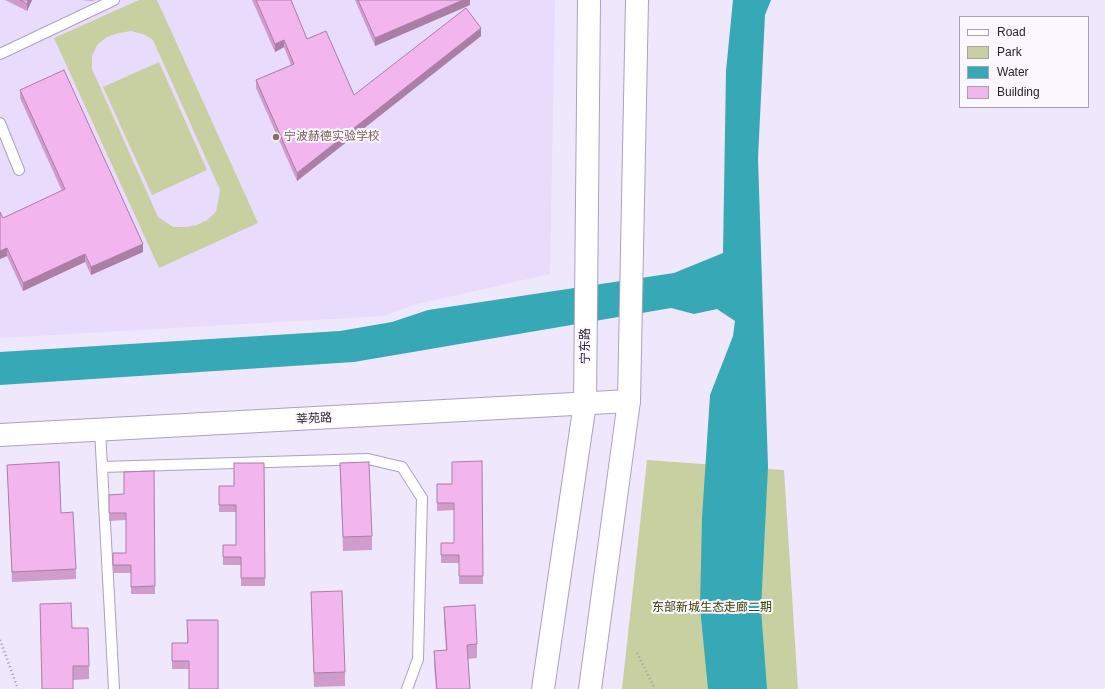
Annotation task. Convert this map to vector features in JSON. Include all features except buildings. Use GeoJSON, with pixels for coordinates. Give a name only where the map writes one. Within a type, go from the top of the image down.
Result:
{"type":"FeatureCollection","features":[{"type":"Feature","properties":{"kind":"main road","name":"宁东路"},"geometry":{"type":"LineString","coordinates":[[544,689],[586,403],[589,0]]}},
{"type":"Feature","properties":{"kind":"main road"},"geometry":{"type":"LineString","coordinates":[[590,689],[629,401],[637,0]]}},
{"type":"Feature","properties":{"kind":"main road","name":"莘苑路"},"geometry":{"type":"LineString","coordinates":[[0,435],[629,401]]}},
{"type":"Feature","properties":{"kind":"lane"},"geometry":{"type":"LineString","coordinates":[[0,54],[114,0]]}},
{"type":"Feature","properties":{"kind":"lane"},"geometry":{"type":"LineString","coordinates":[[0,123],[20,170]]}},
{"type":"Feature","properties":{"kind":"lane"},"geometry":{"type":"LineString","coordinates":[[100,430],[114,689]]}},
{"type":"Feature","properties":{"kind":"lane"},"geometry":{"type":"LineString","coordinates":[[102,467],[368,460],[402,467],[422,498],[418,659],[407,689]]}},
{"type":"Feature","properties":{"kind":"path"},"geometry":{"type":"LineString","coordinates":[[0,640],[18,689]]}},
{"type":"Feature","properties":{"kind":"path"},"geometry":{"type":"LineString","coordinates":[[637,653],[655,689]]}},
{"type":"Feature","properties":{"kind":"shaded area","name":"宁波赫德实验学校"},"geometry":{"type":"Polygon","coordinates":[[[0,0],[555,0],[550,274],[417,304],[383,316],[0,338],[0,0]]]}},
{"type":"Feature","properties":{"kind":"green space"},"geometry":{"type":"Polygon","coordinates":[[[139,0],[157,0],[258,223],[159,268],[54,38],[139,0]],[[131,31],[107,37],[97,45],[92,56],[92,69],[158,217],[173,227],[197,225],[207,220],[216,212],[220,190],[153,40],[143,34],[131,31]]]}},
{"type":"Feature","properties":{"kind":"green space"},"geometry":{"type":"Polygon","coordinates":[[[159,62],[207,170],[152,195],[103,87],[159,62]]]}},
{"type":"Feature","properties":{"kind":"green space","name":"东部新城生态走廊二期"},"geometry":{"type":"Polygon","coordinates":[[[647,460],[784,470],[798,689],[622,689],[647,460]]]}},
{"type":"Feature","properties":{"kind":"water"},"geometry":{"type":"Polygon","coordinates":[[[733,0],[771,0],[765,15],[758,158],[768,467],[761,609],[767,689],[708,689],[700,607],[702,518],[710,395],[733,336],[735,321],[717,309],[694,314],[671,308],[354,362],[0,385],[0,352],[340,331],[392,322],[428,310],[674,273],[723,253],[726,71],[733,0]]]}},
{"type":"Feature","properties":{"kind":"place","name":"宁波赫德实验学校"},"geometry":{"type":"Point","coordinates":[276,137]}}]}
